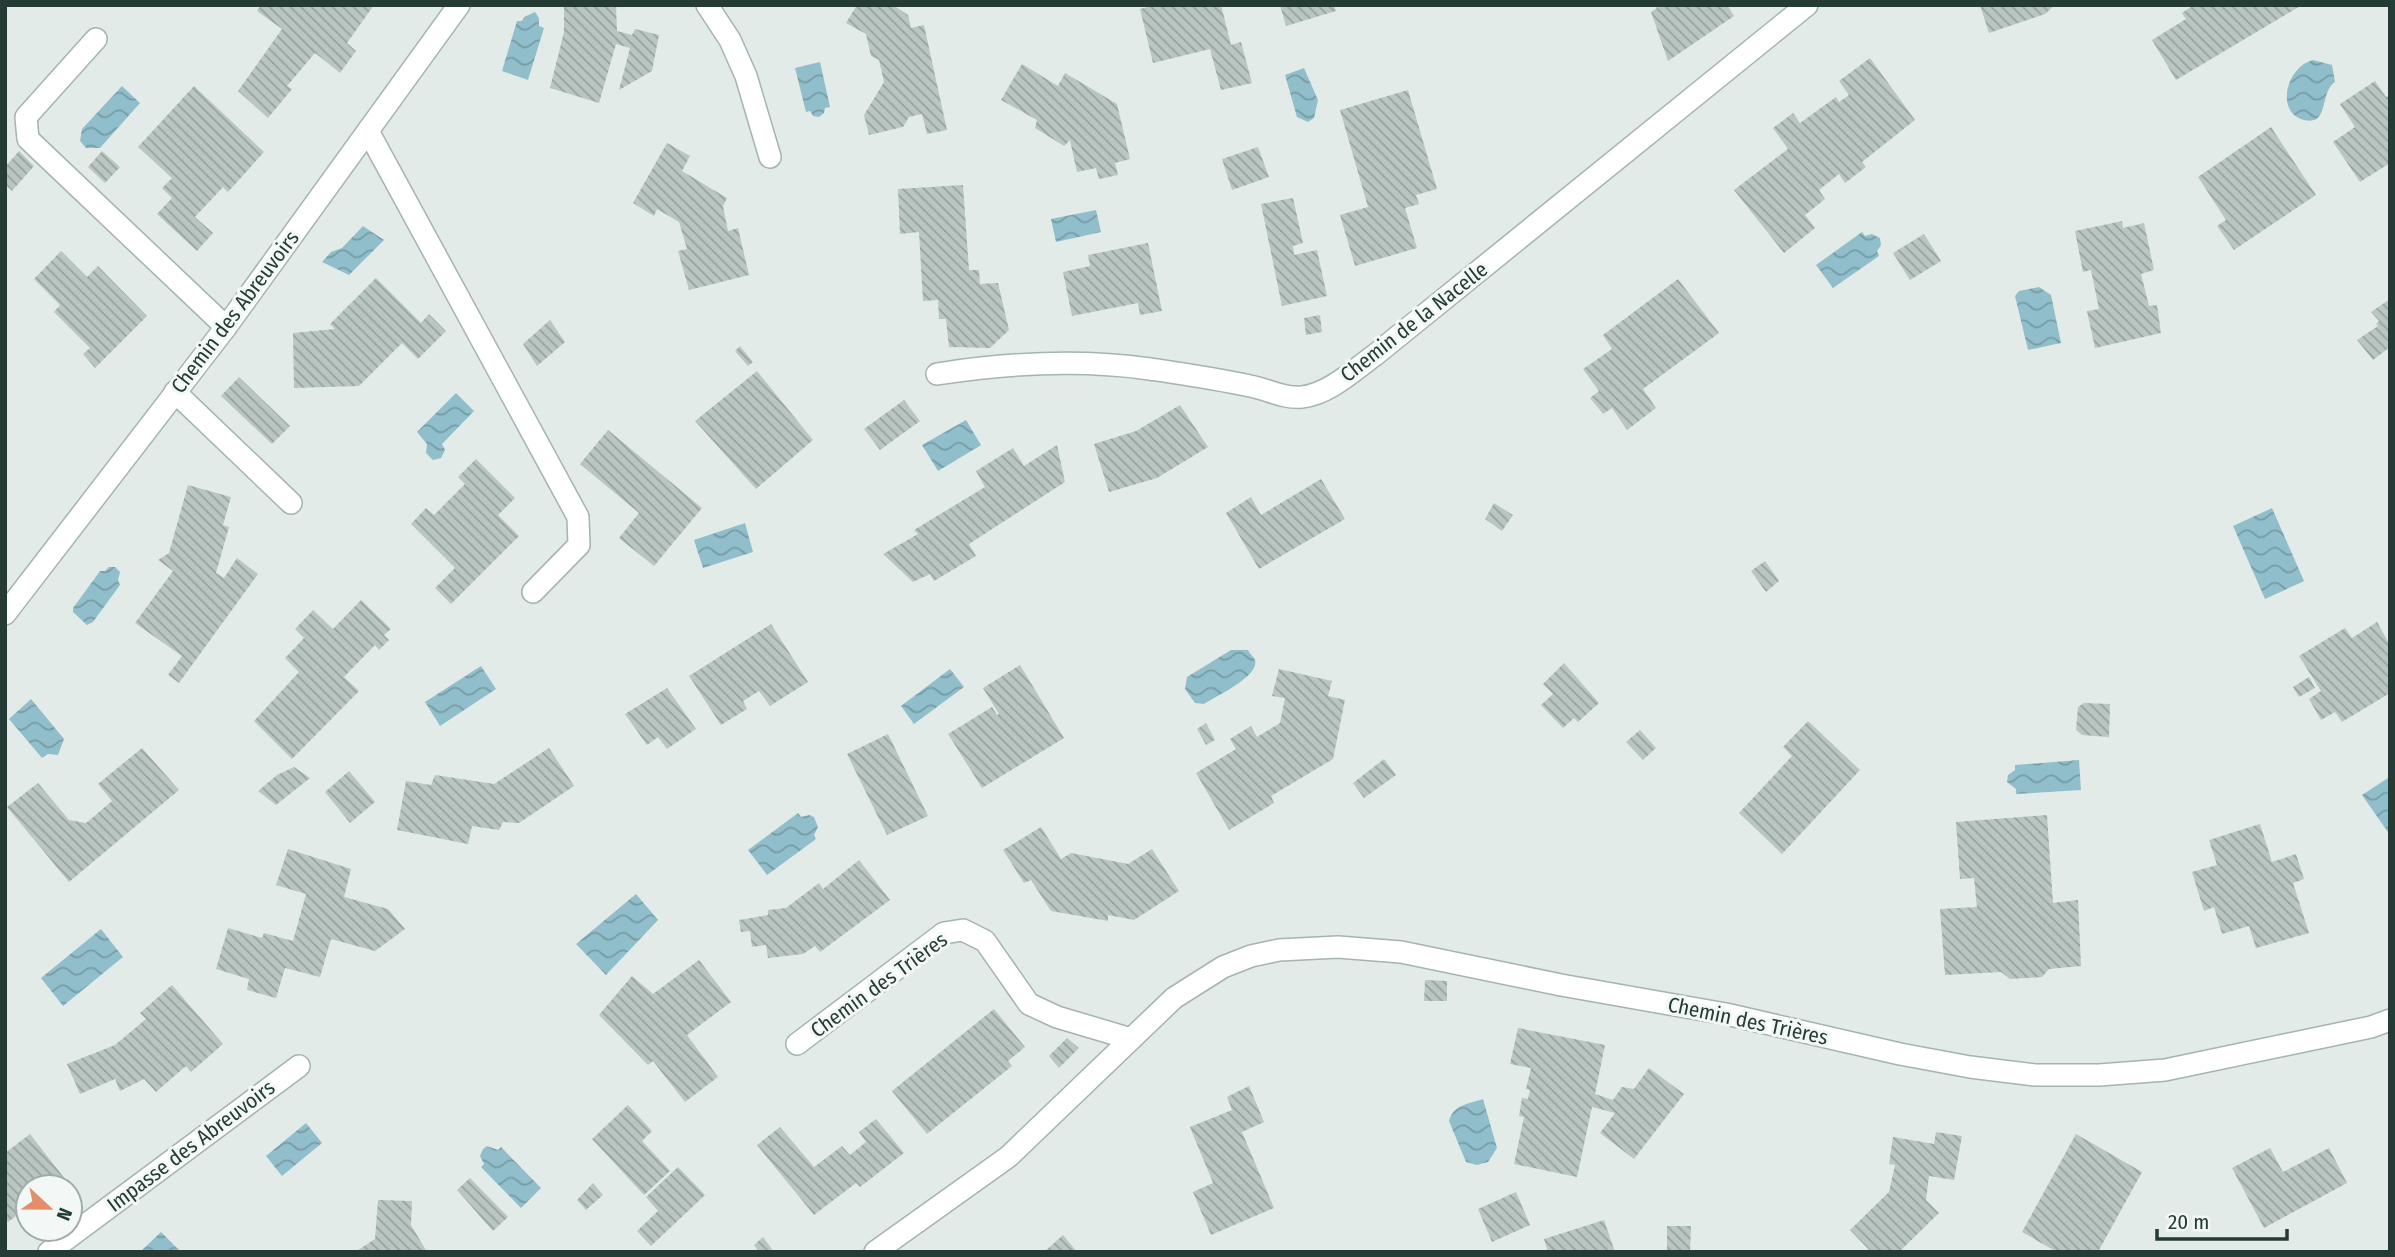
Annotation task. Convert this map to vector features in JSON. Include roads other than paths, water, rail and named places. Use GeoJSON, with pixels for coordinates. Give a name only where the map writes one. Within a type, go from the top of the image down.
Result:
{"type":"FeatureCollection","features":[{"type":"Feature","properties":{"kind":"street","name":"Chemin des Abreuvoirs"},"geometry":{"type":"LineString","coordinates":[[5,614],[226,327],[458,5]]}},
{"type":"Feature","properties":{"kind":"street"},"geometry":{"type":"LineString","coordinates":[[707,5],[730,40],[746,76],[770,157]]}},
{"type":"Feature","properties":{"kind":"street","name":"Chemin de la Nacelle"},"geometry":{"type":"LineString","coordinates":[[937,374],[992,365],[1083,363],[1148,369],[1253,386],[1278,395],[1312,395],[1375,355],[1807,5]]}},
{"type":"Feature","properties":{"kind":"street"},"geometry":{"type":"LineString","coordinates":[[96,38],[26,117],[28,139],[226,327]]}},
{"type":"Feature","properties":{"kind":"street"},"geometry":{"type":"LineString","coordinates":[[368,131],[578,517],[579,545],[533,592]]}},
{"type":"Feature","properties":{"kind":"street"},"geometry":{"type":"LineString","coordinates":[[175,392],[291,503]]}},
{"type":"Feature","properties":{"kind":"street","name":"Chemin des Trières"},"geometry":{"type":"LineString","coordinates":[[797,1044],[944,933],[963,930],[985,941],[1029,1004],[1058,1017],[1131,1039]]}},
{"type":"Feature","properties":{"kind":"street","name":"Chemin des Trières"},"geometry":{"type":"LineString","coordinates":[[875,1252],[1008,1157],[1174,998],[1223,967],[1251,956],[1279,950],[1338,947],[1401,952],[1562,985],[1726,1014],[1900,1054],[2035,1075],[2099,1075],[2165,1070],[2371,1027],[2390,1020]]}},
{"type":"Feature","properties":{"kind":"street","name":"Impasse des Abreuvoirs"},"geometry":{"type":"LineString","coordinates":[[49,1252],[299,1066]]}},
{"type":"Feature","properties":{"kind":"water"},"geometry":{"type":"Polygon","coordinates":[[[535,12],[539,18],[539,26],[544,28],[528,80],[502,71],[517,21],[522,21],[524,17],[535,12]]]}},
{"type":"Feature","properties":{"kind":"water"},"geometry":{"type":"Polygon","coordinates":[[[2313,60],[2332,65],[2335,82],[2327,93],[2318,118],[2304,120],[2289,109],[2288,90],[2296,71],[2313,60]]]}},
{"type":"Feature","properties":{"kind":"water"},"geometry":{"type":"Polygon","coordinates":[[[820,62],[830,107],[825,108],[819,117],[813,116],[810,111],[806,112],[795,68],[820,62]]]}},
{"type":"Feature","properties":{"kind":"water"},"geometry":{"type":"Polygon","coordinates":[[[1304,68],[1318,100],[1314,118],[1308,122],[1297,117],[1285,75],[1304,68]]]}},
{"type":"Feature","properties":{"kind":"water"},"geometry":{"type":"Polygon","coordinates":[[[122,86],[140,103],[100,148],[86,148],[80,141],[82,129],[122,86]]]}},
{"type":"Feature","properties":{"kind":"water"},"geometry":{"type":"Polygon","coordinates":[[[1096,210],[1101,232],[1056,242],[1051,219],[1096,210]]]}},
{"type":"Feature","properties":{"kind":"water"},"geometry":{"type":"Polygon","coordinates":[[[363,226],[384,240],[349,275],[322,262],[331,252],[342,248],[363,226]]]}},
{"type":"Feature","properties":{"kind":"water"},"geometry":{"type":"Polygon","coordinates":[[[1862,232],[1865,236],[1872,234],[1880,238],[1881,245],[1877,251],[1879,256],[1833,288],[1816,265],[1862,232]]]}},
{"type":"Feature","properties":{"kind":"water"},"geometry":{"type":"Polygon","coordinates":[[[2039,287],[2051,295],[2061,343],[2028,350],[2015,296],[2019,291],[2039,287]]]}},
{"type":"Feature","properties":{"kind":"water"},"geometry":{"type":"Polygon","coordinates":[[[456,393],[474,411],[442,444],[445,450],[441,458],[433,460],[426,453],[427,444],[417,432],[456,393]]]}},
{"type":"Feature","properties":{"kind":"water"},"geometry":{"type":"Polygon","coordinates":[[[966,420],[981,445],[938,471],[922,445],[966,420]]]}},
{"type":"Feature","properties":{"kind":"water"},"geometry":{"type":"Polygon","coordinates":[[[2272,508],[2304,581],[2265,599],[2233,526],[2272,508]]]}},
{"type":"Feature","properties":{"kind":"water"},"geometry":{"type":"Polygon","coordinates":[[[745,523],[753,552],[703,568],[694,540],[745,523]]]}},
{"type":"Feature","properties":{"kind":"water"},"geometry":{"type":"Polygon","coordinates":[[[115,567],[120,572],[120,585],[93,622],[87,625],[73,612],[73,608],[100,571],[115,567]]]}},
{"type":"Feature","properties":{"kind":"water"},"geometry":{"type":"Polygon","coordinates":[[[1231,650],[1248,650],[1255,660],[1251,673],[1204,704],[1195,703],[1185,689],[1187,677],[1231,650]]]}},
{"type":"Feature","properties":{"kind":"water"},"geometry":{"type":"Polygon","coordinates":[[[481,666],[496,689],[440,726],[425,702],[481,666]]]}},
{"type":"Feature","properties":{"kind":"water"},"geometry":{"type":"Polygon","coordinates":[[[950,669],[964,687],[914,724],[901,706],[950,669]]]}},
{"type":"Feature","properties":{"kind":"water"},"geometry":{"type":"Polygon","coordinates":[[[31,699],[64,739],[58,755],[48,754],[42,758],[9,719],[31,699]]]}},
{"type":"Feature","properties":{"kind":"water"},"geometry":{"type":"Polygon","coordinates":[[[2079,760],[2081,790],[2016,794],[2016,789],[2007,782],[2008,775],[2015,770],[2015,765],[2079,760]]]}},
{"type":"Feature","properties":{"kind":"water"},"geometry":{"type":"Polygon","coordinates":[[[2388,778],[2390,780],[2390,835],[2362,795],[2388,778]]]}},
{"type":"Feature","properties":{"kind":"water"},"geometry":{"type":"Polygon","coordinates":[[[798,813],[801,817],[814,817],[818,827],[814,835],[816,839],[767,875],[748,850],[798,813]]]}},
{"type":"Feature","properties":{"kind":"water"},"geometry":{"type":"Polygon","coordinates":[[[636,894],[658,920],[606,975],[576,944],[636,894]]]}},
{"type":"Feature","properties":{"kind":"water"},"geometry":{"type":"Polygon","coordinates":[[[101,929],[123,957],[63,1006],[41,978],[101,929]]]}},
{"type":"Feature","properties":{"kind":"water"},"geometry":{"type":"Polygon","coordinates":[[[1483,1099],[1497,1148],[1488,1162],[1477,1165],[1466,1162],[1449,1121],[1458,1108],[1483,1099]]]}},
{"type":"Feature","properties":{"kind":"water"},"geometry":{"type":"Polygon","coordinates":[[[306,1123],[322,1143],[282,1176],[266,1156],[306,1123]]]}},
{"type":"Feature","properties":{"kind":"water"},"geometry":{"type":"Polygon","coordinates":[[[487,1146],[498,1150],[501,1147],[541,1188],[521,1208],[481,1167],[484,1164],[480,1156],[487,1146]]]}},
{"type":"Feature","properties":{"kind":"water"},"geometry":{"type":"Polygon","coordinates":[[[161,1232],[181,1252],[140,1252],[161,1232]]]}}]}
